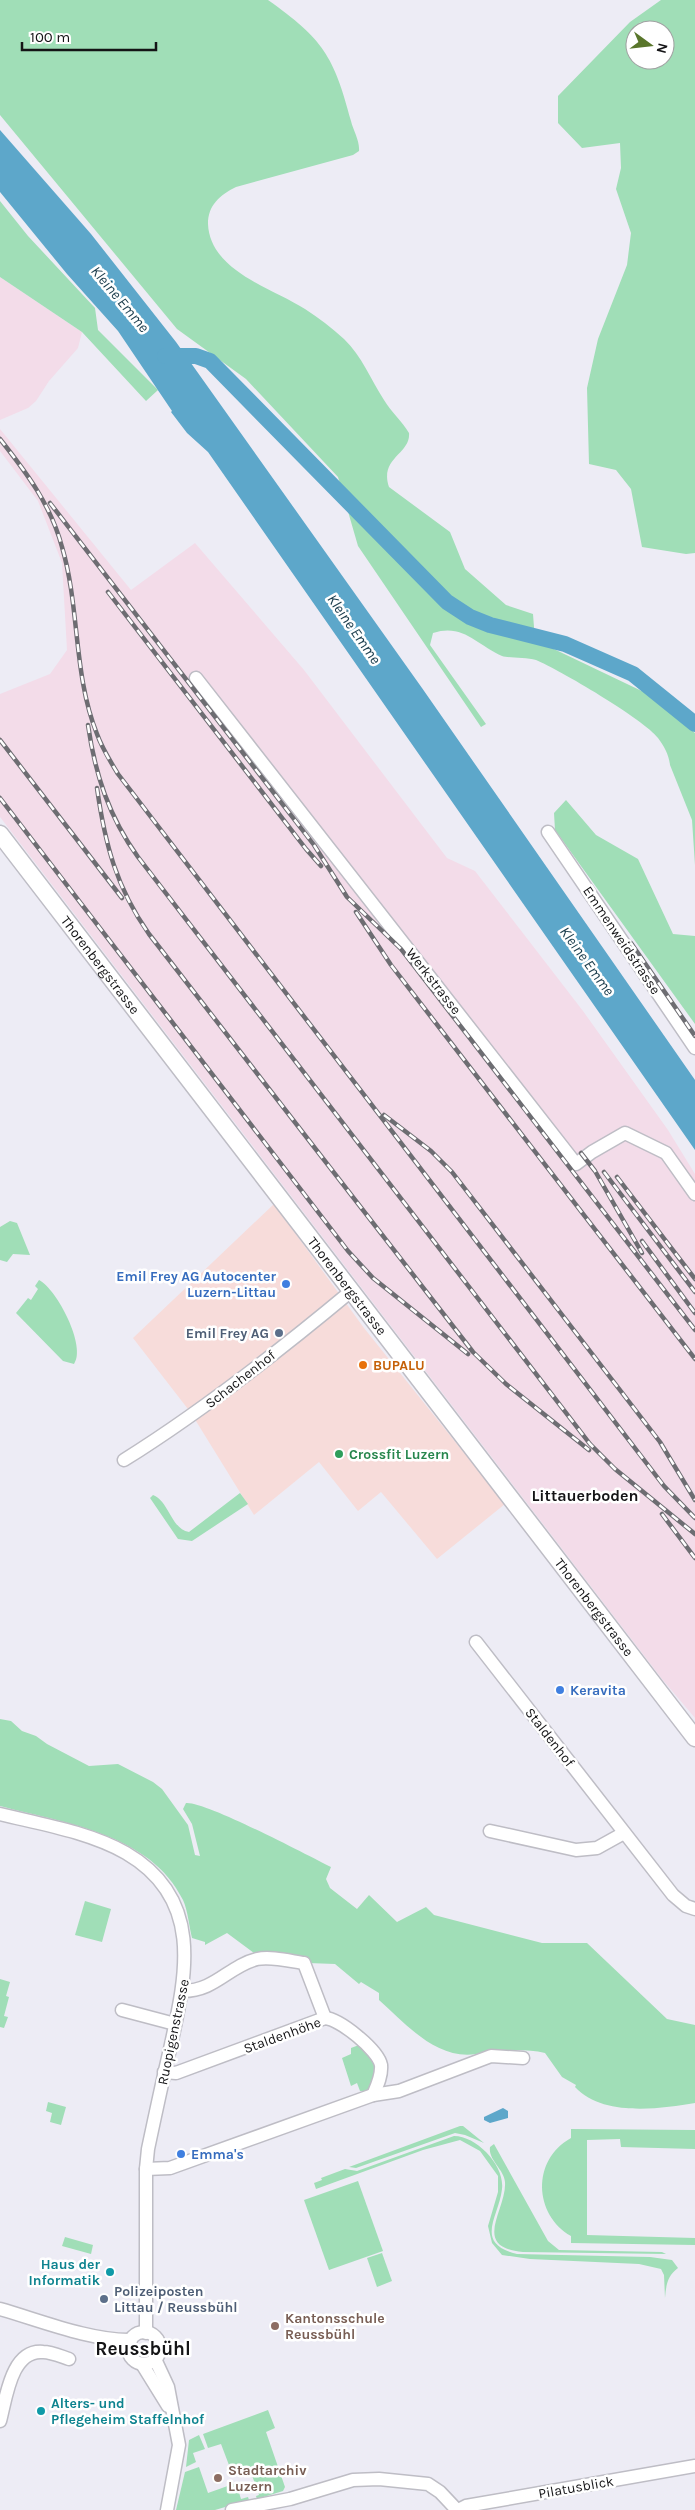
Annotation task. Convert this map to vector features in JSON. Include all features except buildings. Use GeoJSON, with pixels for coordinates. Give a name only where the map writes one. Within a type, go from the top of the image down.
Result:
{"type":"FeatureCollection","features":[{"type":"Feature","properties":{"kind":"main road","name":"Thorenbergstrasse"},"geometry":{"type":"LineString","coordinates":[[0,834],[350,1292],[695,1738]]}},
{"type":"Feature","properties":{"kind":"street","name":"Werkstrasse"},"geometry":{"type":"LineString","coordinates":[[196,678],[576,1164],[592,1152],[625,1133],[666,1153],[695,1194]]}},
{"type":"Feature","properties":{"kind":"street","name":"Emmenweidstrasse"},"geometry":{"type":"LineString","coordinates":[[548,832],[695,1048]]}},
{"type":"Feature","properties":{"kind":"street","name":"Schachenhof"},"geometry":{"type":"LineString","coordinates":[[124,1460],[174,1430],[262,1364],[350,1292]]}},
{"type":"Feature","properties":{"kind":"street","name":"Staldenhof"},"geometry":{"type":"LineString","coordinates":[[476,1642],[673,1895],[686,1906],[695,1909]]}},
{"type":"Feature","properties":{"kind":"street","name":"Ruopigenstrasse"},"geometry":{"type":"LineString","coordinates":[[0,1814],[79,1834],[114,1847],[151,1871],[173,1902],[182,1926],[185,1945],[183,1991],[164,2072],[148,2149],[146,2169],[146,2333]]}},
{"type":"Feature","properties":{"kind":"street"},"geometry":{"type":"LineString","coordinates":[[490,1831],[576,1850],[596,1848],[624,1833]]}},
{"type":"Feature","properties":{"kind":"street"},"geometry":{"type":"LineString","coordinates":[[183,1991],[192,1991],[213,1984],[241,1965],[262,1958],[304,1963],[325,2018]]}},
{"type":"Feature","properties":{"kind":"street"},"geometry":{"type":"LineString","coordinates":[[122,2010],[175,2024]]}},
{"type":"Feature","properties":{"kind":"street","name":"Staldenhöhe"},"geometry":{"type":"LineString","coordinates":[[164,2072],[176,2073],[325,2018],[338,2021],[378,2057],[381,2074],[372,2095]]}},
{"type":"Feature","properties":{"kind":"street"},"geometry":{"type":"LineString","coordinates":[[146,2169],[170,2168],[372,2095],[399,2091],[491,2056],[523,2058]]}},
{"type":"Feature","properties":{"kind":"street"},"geometry":{"type":"LineString","coordinates":[[0,2309],[92,2336],[115,2340],[131,2340]]}},
{"type":"Feature","properties":{"kind":"street"},"geometry":{"type":"LineString","coordinates":[[130,2356],[128,2348],[131,2340],[138,2334],[146,2333],[156,2338],[159,2349],[155,2359],[168,2387],[179,2446],[167,2510]]}},
{"type":"Feature","properties":{"kind":"street"},"geometry":{"type":"LineString","coordinates":[[92,2336],[142,2364],[160,2391],[175,2421]]}},
{"type":"Feature","properties":{"kind":"street"},"geometry":{"type":"LineString","coordinates":[[0,2421],[17,2364],[29,2355],[41,2351],[69,2359]]}},
{"type":"Feature","properties":{"kind":"street"},"geometry":{"type":"LineString","coordinates":[[142,2364],[155,2359]]}},
{"type":"Feature","properties":{"kind":"street","name":"Pilatusblick"},"geometry":{"type":"LineString","coordinates":[[458,2510],[466,2506],[695,2466]]}},
{"type":"Feature","properties":{"kind":"street"},"geometry":{"type":"LineString","coordinates":[[232,2510],[290,2499],[353,2480],[379,2479],[428,2484],[440,2492],[458,2510]]}},
{"type":"Feature","properties":{"kind":"shaded area"},"geometry":{"type":"Polygon","coordinates":[[[0,277],[82,332],[78,348],[49,381],[36,401],[28,408],[0,420],[0,277]]]}},
{"type":"Feature","properties":{"kind":"shaded area"},"geometry":{"type":"Polygon","coordinates":[[[0,429],[131,590],[195,543],[304,670],[447,858],[475,871],[583,1011],[668,1130],[695,1174],[695,1718],[662,1679],[0,817],[0,694],[50,674],[67,650],[62,563],[38,501],[0,451],[0,429]]]}},
{"type":"Feature","properties":{"kind":"shaded area"},"geometry":{"type":"Polygon","coordinates":[[[274,1204],[364,1328],[505,1504],[437,1559],[381,1492],[358,1511],[319,1462],[254,1515],[191,1413],[133,1338],[274,1204]]]}},
{"type":"Feature","properties":{"kind":"green space"},"geometry":{"type":"Polygon","coordinates":[[[0,0],[268,0],[302,26],[314,38],[332,64],[339,80],[359,151],[353,155],[230,190],[216,201],[210,211],[208,224],[211,240],[219,254],[231,266],[260,285],[305,309],[344,339],[356,353],[379,392],[409,433],[405,446],[388,469],[389,487],[450,532],[465,569],[506,605],[533,614],[535,640],[648,694],[695,733],[695,865],[692,820],[666,751],[658,738],[650,730],[637,719],[563,673],[536,660],[502,656],[461,633],[444,631],[433,633],[430,645],[486,724],[481,727],[358,546],[338,477],[246,379],[177,329],[0,115],[0,0]]]}},
{"type":"Feature","properties":{"kind":"green space"},"geometry":{"type":"Polygon","coordinates":[[[661,0],[695,0],[695,553],[686,554],[642,547],[631,489],[616,470],[589,464],[587,388],[598,339],[627,265],[631,233],[616,189],[621,168],[620,143],[582,148],[558,123],[558,96],[625,27],[625,70],[675,70],[675,20],[633,20],[661,0]]]}},
{"type":"Feature","properties":{"kind":"green space"},"geometry":{"type":"Polygon","coordinates":[[[0,201],[28,236],[95,308],[98,330],[158,390],[146,401],[82,332],[0,277],[0,201]]]}},
{"type":"Feature","properties":{"kind":"green space"},"geometry":{"type":"Polygon","coordinates":[[[566,800],[596,835],[638,859],[673,934],[695,936],[695,1024],[555,830],[554,813],[566,800]]]}},
{"type":"Feature","properties":{"kind":"green space"},"geometry":{"type":"Polygon","coordinates":[[[10,1221],[17,1223],[30,1255],[13,1254],[7,1262],[0,1260],[0,1227],[10,1221]]]}},
{"type":"Feature","properties":{"kind":"green space"},"geometry":{"type":"Polygon","coordinates":[[[39,1280],[54,1295],[68,1319],[77,1345],[77,1356],[74,1364],[63,1361],[16,1313],[28,1298],[31,1300],[38,1289],[35,1286],[39,1280]]]}},
{"type":"Feature","properties":{"kind":"green space"},"geometry":{"type":"Polygon","coordinates":[[[240,1493],[248,1504],[192,1541],[178,1539],[150,1498],[153,1495],[158,1498],[178,1526],[189,1532],[240,1493]]]}},
{"type":"Feature","properties":{"kind":"green space"},"geometry":{"type":"Polygon","coordinates":[[[0,1719],[11,1721],[22,1731],[36,1736],[47,1744],[89,1766],[118,1764],[153,1782],[162,1789],[188,1825],[195,1855],[200,1856],[192,1824],[183,1809],[186,1803],[213,1810],[234,1819],[331,1867],[326,1879],[330,1888],[357,1909],[369,1895],[397,1922],[426,1907],[434,1915],[542,1943],[587,1943],[667,2019],[695,2025],[695,2103],[665,2107],[632,2108],[600,2103],[587,2097],[575,2087],[576,2085],[562,2077],[545,2053],[528,2050],[510,2050],[461,2054],[435,2046],[411,2029],[379,2000],[379,1993],[361,1982],[359,1984],[335,1964],[308,1963],[258,1956],[227,1933],[205,1945],[205,1942],[192,1938],[183,1900],[169,1878],[150,1860],[128,1846],[104,1835],[78,1826],[0,1806],[0,1719]]]}},
{"type":"Feature","properties":{"kind":"green space"},"geometry":{"type":"Polygon","coordinates":[[[85,1901],[111,1909],[102,1942],[75,1935],[85,1901]]]}},
{"type":"Feature","properties":{"kind":"green space"},"geometry":{"type":"Polygon","coordinates":[[[0,1979],[10,1982],[6,1996],[9,1997],[4,2016],[8,2017],[4,2028],[0,2027],[0,1979]]]}},
{"type":"Feature","properties":{"kind":"green space"},"geometry":{"type":"Polygon","coordinates":[[[359,2045],[371,2055],[377,2065],[376,2077],[368,2091],[360,2091],[357,2083],[351,2086],[342,2058],[351,2054],[351,2048],[359,2045]]]}},
{"type":"Feature","properties":{"kind":"green space"},"geometry":{"type":"Polygon","coordinates":[[[48,2102],[66,2107],[61,2125],[50,2122],[52,2113],[46,2111],[48,2102]]]}},
{"type":"Feature","properties":{"kind":"green space"},"geometry":{"type":"Polygon","coordinates":[[[463,2126],[484,2143],[455,2133],[356,2168],[349,2167],[463,2126]]]}},
{"type":"Feature","properties":{"kind":"green space"},"geometry":{"type":"Polygon","coordinates":[[[571,2129],[695,2130],[695,2149],[621,2147],[620,2139],[587,2140],[587,2235],[695,2238],[695,2245],[571,2243],[571,2236],[559,2227],[550,2215],[544,2202],[542,2187],[544,2173],[549,2160],[558,2148],[571,2138],[571,2129]]]}},
{"type":"Feature","properties":{"kind":"green space"},"geometry":{"type":"Polygon","coordinates":[[[454,2136],[463,2137],[480,2147],[488,2154],[499,2171],[502,2189],[492,2228],[492,2236],[496,2243],[504,2249],[517,2254],[650,2257],[672,2260],[678,2268],[669,2278],[665,2298],[664,2275],[661,2269],[639,2264],[530,2259],[502,2255],[492,2243],[488,2226],[498,2192],[498,2176],[480,2151],[460,2140],[423,2150],[316,2189],[314,2183],[322,2180],[321,2178],[345,2169],[357,2171],[454,2136]]]}},
{"type":"Feature","properties":{"kind":"green space"},"geometry":{"type":"Polygon","coordinates":[[[494,2144],[548,2241],[559,2250],[662,2252],[666,2254],[523,2252],[507,2249],[498,2243],[495,2235],[495,2226],[505,2182],[502,2173],[491,2156],[490,2147],[494,2144]]]}},
{"type":"Feature","properties":{"kind":"green space"},"geometry":{"type":"Polygon","coordinates":[[[358,2181],[383,2251],[329,2270],[304,2200],[358,2181]]]}},
{"type":"Feature","properties":{"kind":"green space"},"geometry":{"type":"Polygon","coordinates":[[[65,2237],[93,2245],[91,2254],[62,2246],[65,2237]]]}},
{"type":"Feature","properties":{"kind":"green space"},"geometry":{"type":"Polygon","coordinates":[[[382,2253],[392,2281],[377,2287],[367,2258],[382,2253]]]}},
{"type":"Feature","properties":{"kind":"green space"},"geometry":{"type":"Polygon","coordinates":[[[268,2410],[275,2428],[266,2432],[285,2487],[283,2491],[257,2499],[256,2496],[259,2495],[249,2467],[232,2473],[221,2444],[208,2448],[203,2434],[268,2410]]]}},
{"type":"Feature","properties":{"kind":"green space"},"geometry":{"type":"Polygon","coordinates":[[[199,2435],[205,2449],[193,2453],[196,2462],[186,2467],[189,2440],[199,2435]]]}},
{"type":"Feature","properties":{"kind":"green space"},"geometry":{"type":"Polygon","coordinates":[[[199,2467],[208,2493],[236,2483],[241,2499],[248,2497],[249,2500],[215,2510],[176,2510],[185,2472],[199,2467]]]}},
{"type":"Feature","properties":{"kind":"water","name":"Kleine Emme"},"geometry":{"type":"Polygon","coordinates":[[[0,130],[91,234],[176,342],[422,688],[695,1080],[695,1150],[208,452],[187,433],[171,412],[118,331],[67,274],[0,192],[0,130]]]}},
{"type":"Feature","properties":{"kind":"water"},"geometry":{"type":"Polygon","coordinates":[[[503,2108],[508,2111],[508,2118],[490,2123],[484,2120],[484,2117],[503,2108]]]}},
{"type":"Feature","properties":{"kind":"waterway"},"geometry":{"type":"LineString","coordinates":[[165,356],[196,356],[210,361],[447,602],[470,617],[490,625],[565,644],[633,674],[695,724]]}},
{"type":"Feature","properties":{"kind":"railway"},"geometry":{"type":"LineString","coordinates":[[0,439],[37,490],[57,532],[68,570],[80,665],[89,711],[101,744],[118,774],[664,1486],[695,1518]]}},
{"type":"Feature","properties":{"kind":"railway"},"geometry":{"type":"LineString","coordinates":[[50,503],[314,845],[347,897],[401,949],[695,1330]]}},
{"type":"Feature","properties":{"kind":"railway"},"geometry":{"type":"LineString","coordinates":[[108,592],[321,866]]}},
{"type":"Feature","properties":{"kind":"railway"},"geometry":{"type":"LineString","coordinates":[[88,725],[99,778],[111,811],[138,857],[590,1444],[615,1469],[695,1534]]}},
{"type":"Feature","properties":{"kind":"railway"},"geometry":{"type":"LineString","coordinates":[[0,740],[122,898]]}},
{"type":"Feature","properties":{"kind":"railway"},"geometry":{"type":"LineString","coordinates":[[97,788],[108,846],[120,882],[149,934],[473,1352],[506,1384],[589,1450]]}},
{"type":"Feature","properties":{"kind":"railway"},"geometry":{"type":"LineString","coordinates":[[0,798],[348,1251],[373,1278],[468,1354]]}},
{"type":"Feature","properties":{"kind":"railway"},"geometry":{"type":"LineString","coordinates":[[356,912],[391,965],[695,1359]]}},
{"type":"Feature","properties":{"kind":"railway"},"geometry":{"type":"LineString","coordinates":[[631,943],[695,1036]]}},
{"type":"Feature","properties":{"kind":"railway"},"geometry":{"type":"LineString","coordinates":[[384,1115],[431,1151],[452,1172],[660,1442],[695,1500]]}},
{"type":"Feature","properties":{"kind":"railway"},"geometry":{"type":"LineString","coordinates":[[581,1153],[595,1171],[642,1253]]}},
{"type":"Feature","properties":{"kind":"railway"},"geometry":{"type":"LineString","coordinates":[[604,1172],[695,1292]]}},
{"type":"Feature","properties":{"kind":"railway"},"geometry":{"type":"LineString","coordinates":[[617,1177],[695,1279]]}},
{"type":"Feature","properties":{"kind":"railway"},"geometry":{"type":"LineString","coordinates":[[642,1241],[695,1313]]}},
{"type":"Feature","properties":{"kind":"railway"},"geometry":{"type":"LineString","coordinates":[[662,1514],[695,1558]]}},
{"type":"Feature","properties":{"kind":"place","name":"Emil Frey AG Autocenter Luzern-Littau"},"geometry":{"type":"Point","coordinates":[286,1284]}},
{"type":"Feature","properties":{"kind":"place","name":"Emil Frey AG"},"geometry":{"type":"Point","coordinates":[279,1333]}},
{"type":"Feature","properties":{"kind":"place","name":"BUPALU"},"geometry":{"type":"Point","coordinates":[363,1365]}},
{"type":"Feature","properties":{"kind":"place","name":"Crossfit Luzern"},"geometry":{"type":"Point","coordinates":[339,1454]}},
{"type":"Feature","properties":{"kind":"place","name":"Keravita"},"geometry":{"type":"Point","coordinates":[560,1690]}},
{"type":"Feature","properties":{"kind":"place","name":"Emma's"},"geometry":{"type":"Point","coordinates":[181,2154]}},
{"type":"Feature","properties":{"kind":"place","name":"Haus der Informatik"},"geometry":{"type":"Point","coordinates":[110,2272]}},
{"type":"Feature","properties":{"kind":"place","name":"Polizeiposten Littau / Reussbühl"},"geometry":{"type":"Point","coordinates":[104,2299]}},
{"type":"Feature","properties":{"kind":"place","name":"Kantonsschule Reussbühl"},"geometry":{"type":"Point","coordinates":[275,2326]}},
{"type":"Feature","properties":{"kind":"place","name":"Alters- und Pflegeheim Staffelnhof"},"geometry":{"type":"Point","coordinates":[41,2411]}},
{"type":"Feature","properties":{"kind":"place","name":"Stadtarchiv Luzern"},"geometry":{"type":"Point","coordinates":[218,2478]}},
{"type":"Feature","properties":{"kind":"district","name":"Littauerboden"},"geometry":{"type":"Point","coordinates":[585,1495]}},
{"type":"Feature","properties":{"kind":"district","name":"Reussbühl"},"geometry":{"type":"Point","coordinates":[143,2348]}}]}
